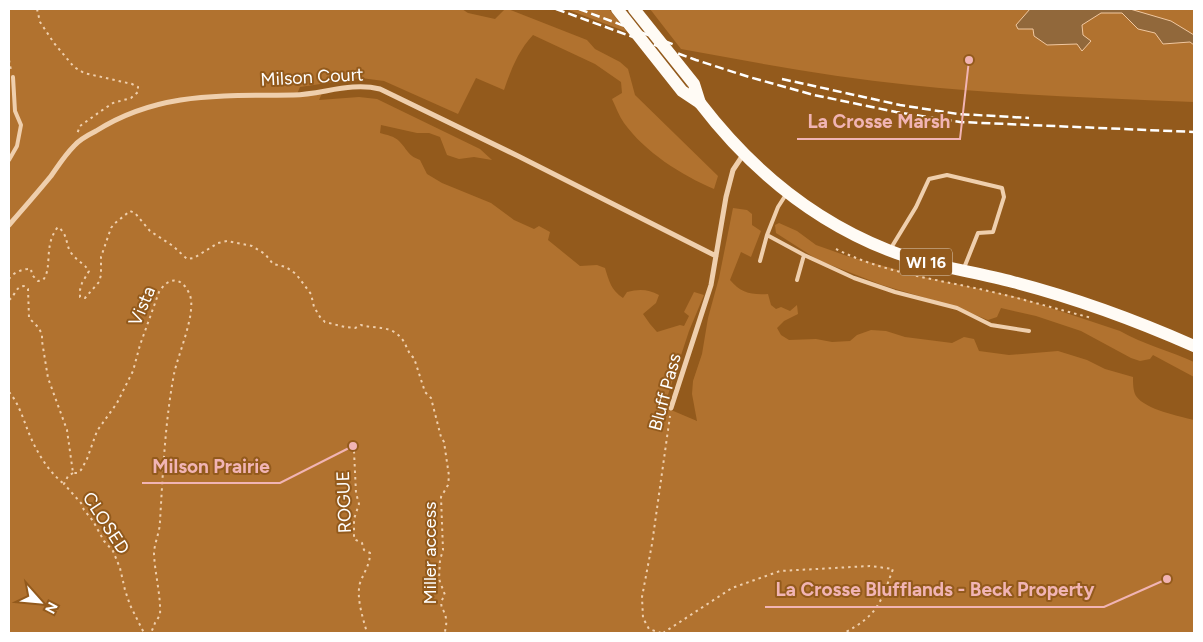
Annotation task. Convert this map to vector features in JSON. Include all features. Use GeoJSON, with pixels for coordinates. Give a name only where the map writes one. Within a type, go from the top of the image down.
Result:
{"type":"FeatureCollection","features":[{"type":"Feature","properties":{"kind":"main road","name":"WI 16"},"geometry":{"type":"LineString","coordinates":[[617,9],[682,91],[700,103],[743,155],[771,180],[839,226],[889,250],[918,260],[1014,282],[1094,306],[1194,346]]}},
{"type":"Feature","properties":{"kind":"main road","name":"WI 16"},"geometry":{"type":"LineString","coordinates":[[634,9],[694,84],[700,103]]}},
{"type":"Feature","properties":{"kind":"street","name":"Milson Court"},"geometry":{"type":"LineString","coordinates":[[9,225],[50,177],[74,144],[107,123],[137,111],[184,98],[221,95],[296,94],[368,86],[380,89],[500,147],[716,256]]}},
{"type":"Feature","properties":{"kind":"street","name":"Bluff Pass"},"geometry":{"type":"LineString","coordinates":[[671,408],[711,284],[726,197],[733,170],[743,155]]}},
{"type":"Feature","properties":{"kind":"lane"},"geometry":{"type":"LineString","coordinates":[[9,160],[17,146],[21,125],[15,111],[13,77]]}},
{"type":"Feature","properties":{"kind":"lane"},"geometry":{"type":"LineString","coordinates":[[889,250],[916,207],[929,180],[947,174],[1002,188],[1004,197],[993,232],[978,233],[963,270]]}},
{"type":"Feature","properties":{"kind":"lane"},"geometry":{"type":"LineString","coordinates":[[760,261],[767,235],[778,207],[788,192]]}},
{"type":"Feature","properties":{"kind":"lane"},"geometry":{"type":"LineString","coordinates":[[767,235],[804,255],[854,278],[957,308],[990,325],[1029,331]]}},
{"type":"Feature","properties":{"kind":"lane"},"geometry":{"type":"LineString","coordinates":[[797,280],[804,255]]}},
{"type":"Feature","properties":{"kind":"path"},"geometry":{"type":"LineString","coordinates":[[37,9],[40,22],[74,67],[84,72],[138,87],[138,92],[131,98],[113,103],[80,126],[74,144]]}},
{"type":"Feature","properties":{"kind":"path"},"geometry":{"type":"LineString","coordinates":[[9,60],[13,77]]}},
{"type":"Feature","properties":{"kind":"path","name":"Miller access"},"geometry":{"type":"LineString","coordinates":[[9,279],[10,276],[27,268],[31,269],[32,275],[38,281],[43,280],[48,272],[48,248],[53,233],[58,227],[64,231],[70,254],[86,265],[89,271],[82,282],[80,290],[80,297],[85,298],[99,282],[101,256],[111,228],[130,211],[135,214],[150,232],[173,246],[187,259],[194,258],[218,243],[228,241],[252,246],[264,254],[273,264],[286,267],[296,274],[311,294],[314,307],[325,322],[345,327],[355,328],[361,325],[383,328],[398,334],[403,339],[410,355],[414,358],[425,392],[431,398],[449,465],[448,485],[441,497],[443,550],[440,560],[440,579],[445,595],[441,600],[441,608],[446,620],[445,633]]}},
{"type":"Feature","properties":{"kind":"path"},"geometry":{"type":"LineString","coordinates":[[836,249],[864,262],[943,282],[1032,301],[1092,318]]}},
{"type":"Feature","properties":{"kind":"path","name":"Vista"},"geometry":{"type":"LineString","coordinates":[[73,473],[81,470],[97,431],[117,403],[133,371],[159,292],[170,280],[183,284],[190,294],[193,306],[174,373],[166,426],[160,526],[154,552],[160,615],[154,623],[151,633]]}},
{"type":"Feature","properties":{"kind":"path"},"geometry":{"type":"LineString","coordinates":[[9,300],[14,297],[20,286],[28,288],[29,318],[42,334],[48,378],[67,430],[73,473]]}},
{"type":"Feature","properties":{"kind":"path","name":"CLOSED"},"geometry":{"type":"LineString","coordinates":[[9,392],[25,420],[40,456],[57,479],[64,484],[80,503],[104,541],[113,551],[124,580],[130,605],[144,633]]}},
{"type":"Feature","properties":{"kind":"path","name":"Bluff Pass"},"geometry":{"type":"LineString","coordinates":[[671,408],[652,544],[642,597],[643,618],[649,629],[662,633],[732,588],[780,571],[870,566],[892,569],[881,602],[863,623],[844,633]]}},
{"type":"Feature","properties":{"kind":"path","name":"ROGUE"},"geometry":{"type":"LineString","coordinates":[[354,451],[356,493],[359,504],[354,519],[354,539],[362,543],[364,550],[370,553],[368,566],[360,583],[359,597],[367,633]]}},
{"type":"Feature","properties":{"kind":"path","name":"CLOSED"},"geometry":{"type":"LineString","coordinates":[[64,484],[68,476],[73,473]]}},
{"type":"Feature","properties":{"kind":"shaded area"},"geometry":{"type":"Polygon","coordinates":[[[9,9],[462,9],[468,13],[495,19],[505,9],[508,9],[587,40],[595,49],[620,62],[628,69],[635,95],[718,176],[714,189],[664,162],[633,134],[622,120],[612,99],[622,93],[621,82],[595,64],[533,35],[519,54],[504,90],[476,78],[458,114],[384,81],[361,78],[300,87],[297,94],[323,91],[319,100],[359,97],[377,99],[480,149],[492,160],[474,157],[459,159],[447,155],[440,137],[429,133],[417,133],[381,125],[380,133],[399,141],[410,154],[420,160],[427,174],[442,183],[491,203],[514,220],[534,229],[539,226],[550,232],[548,240],[580,266],[597,265],[605,268],[613,288],[623,298],[627,292],[636,290],[659,295],[656,303],[643,314],[657,332],[680,325],[684,326],[689,316],[684,312],[694,292],[704,295],[689,331],[664,407],[697,421],[692,394],[693,381],[702,354],[708,318],[719,278],[733,208],[747,210],[752,214],[752,225],[761,231],[751,257],[741,252],[730,280],[738,288],[747,292],[768,294],[771,305],[776,309],[781,307],[790,311],[797,305],[798,314],[784,321],[777,328],[781,335],[789,340],[850,341],[857,335],[871,330],[886,331],[905,337],[952,343],[964,337],[974,339],[979,351],[1009,355],[1058,351],[1087,360],[1105,369],[1133,377],[1134,392],[1141,401],[1163,412],[1194,420],[1194,633],[9,633],[9,9]]]}},
{"type":"Feature","properties":{"kind":"shaded area"},"geometry":{"type":"Polygon","coordinates":[[[566,9],[609,9],[627,32],[566,9]]]}},
{"type":"Feature","properties":{"kind":"shaded area"},"geometry":{"type":"Polygon","coordinates":[[[650,9],[1194,9],[1194,102],[1052,96],[910,85],[852,78],[767,64],[681,49],[650,9]]]}},
{"type":"Feature","properties":{"kind":"shaded area"},"geometry":{"type":"Polygon","coordinates":[[[1030,9],[1130,9],[1171,21],[1194,35],[1194,45],[1190,42],[1163,44],[1155,33],[1138,29],[1122,13],[1101,13],[1082,25],[1083,35],[1091,41],[1082,51],[1077,44],[1047,45],[1034,36],[1033,29],[1018,29],[1016,25],[1030,9]]]}},
{"type":"Feature","properties":{"kind":"shaded area"},"geometry":{"type":"Polygon","coordinates":[[[779,223],[797,231],[816,245],[847,256],[928,278],[1021,298],[1120,331],[1137,340],[1194,362],[1194,377],[1153,355],[1150,359],[1140,361],[1131,358],[1081,331],[1036,316],[1001,308],[997,317],[988,320],[953,306],[882,285],[818,260],[776,233],[775,225],[779,223]]]}},
{"type":"Feature","properties":{"kind":"railway"},"geometry":{"type":"LineString","coordinates":[[556,9],[696,60],[749,77],[814,95],[896,112],[960,122],[1194,132]]}},
{"type":"Feature","properties":{"kind":"railway"},"geometry":{"type":"LineString","coordinates":[[579,9],[675,45]]}},
{"type":"Feature","properties":{"kind":"railway"},"geometry":{"type":"LineString","coordinates":[[782,79],[900,105],[958,114],[1029,118]]}},
{"type":"Feature","properties":{"kind":"place","name":"La Crosse Marsh"},"geometry":{"type":"Point","coordinates":[969,60]}},
{"type":"Feature","properties":{"kind":"place","name":"Milson Prairie"},"geometry":{"type":"Point","coordinates":[353,446]}},
{"type":"Feature","properties":{"kind":"place","name":"La Crosse Blufflands - Beck Property"},"geometry":{"type":"Point","coordinates":[1167,579]}}]}
